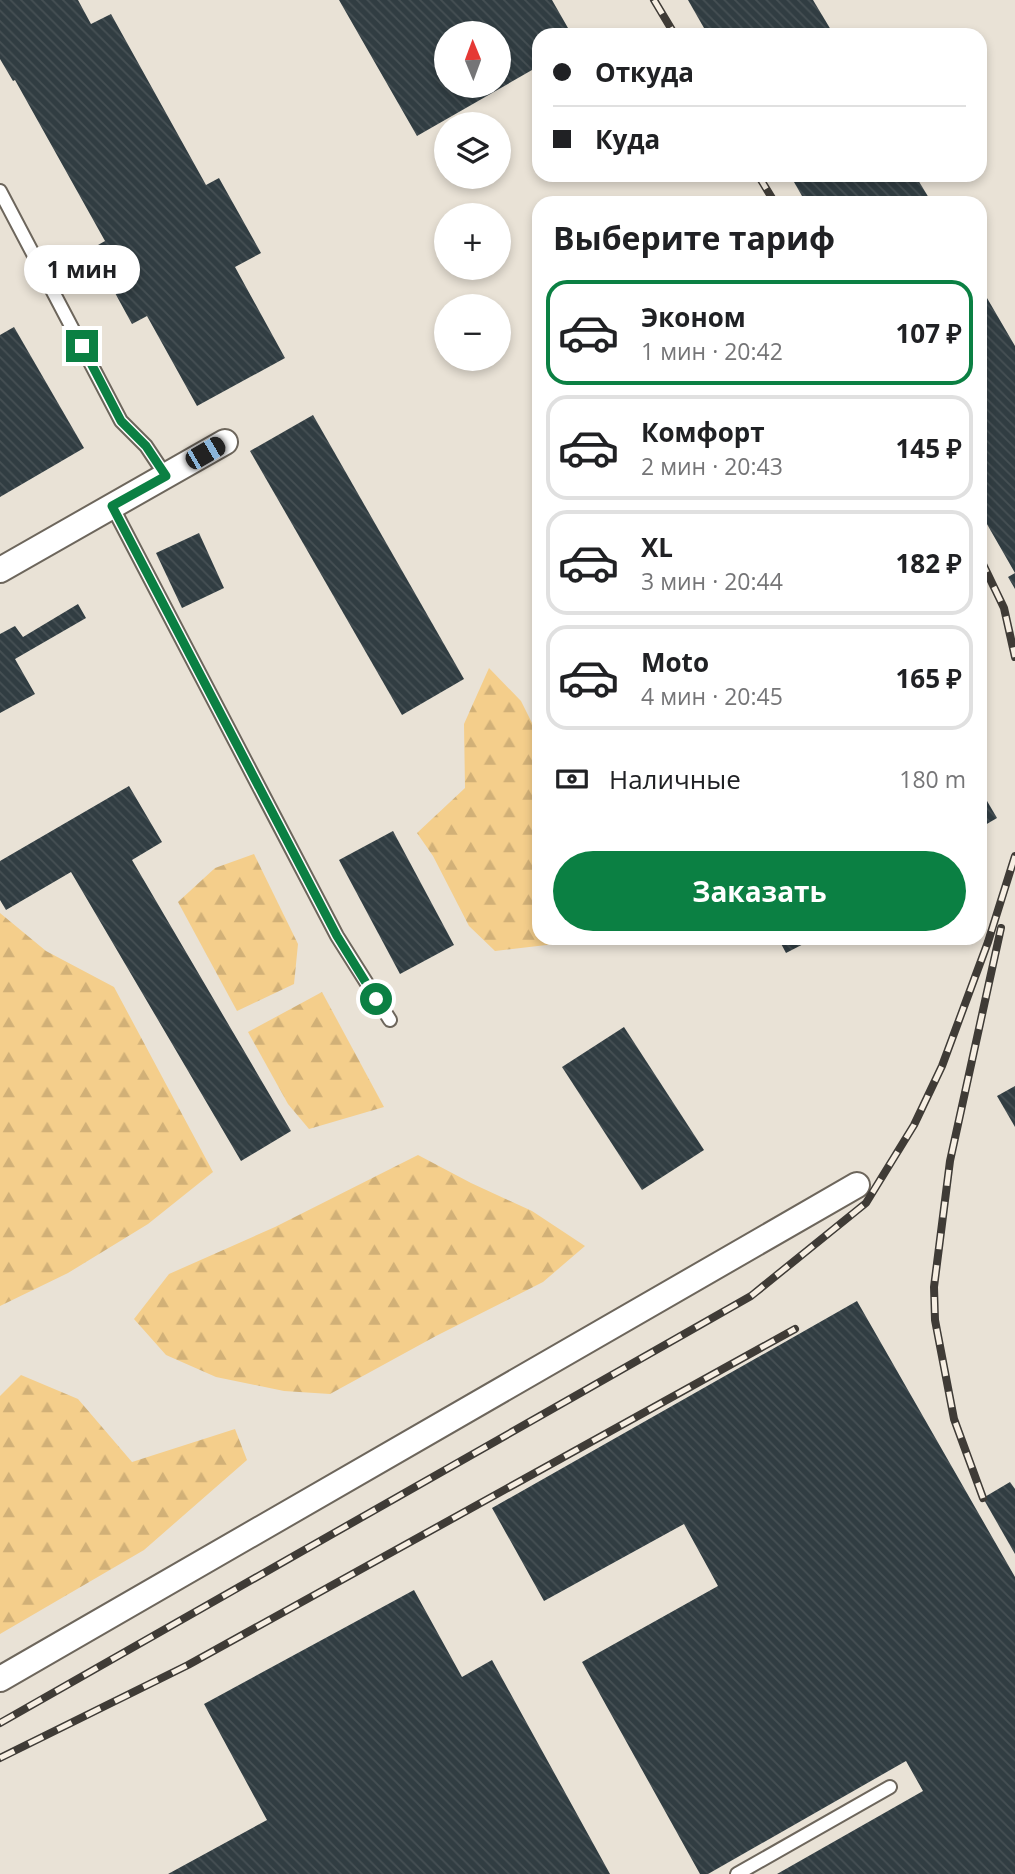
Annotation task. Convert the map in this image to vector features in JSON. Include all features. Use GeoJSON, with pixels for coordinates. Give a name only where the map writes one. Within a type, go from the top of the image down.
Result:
{"type":"FeatureCollection","features":[{"type":"Feature","properties":{"kind":"street"},"geometry":{"type":"LineString","coordinates":[[0,570],[225,442]]}},
{"type":"Feature","properties":{"kind":"street"},"geometry":{"type":"LineString","coordinates":[[0,1679],[857,1185]]}},
{"type":"Feature","properties":{"kind":"lane"},"geometry":{"type":"LineString","coordinates":[[0,191],[121,421],[146,446],[166,476]]}},
{"type":"Feature","properties":{"kind":"lane"},"geometry":{"type":"LineString","coordinates":[[112,506],[337,936],[390,1020]]}},
{"type":"Feature","properties":{"kind":"lane"},"geometry":{"type":"LineString","coordinates":[[737,1874],[890,1787]]}},
{"type":"Feature","properties":{"kind":"green space"},"geometry":{"type":"Polygon","coordinates":[[[489,668],[521,701],[532,723],[532,945],[546,945],[495,951],[469,926],[433,856],[417,833],[465,788],[464,724],[489,668]]]}},
{"type":"Feature","properties":{"kind":"green space"},"geometry":{"type":"Polygon","coordinates":[[[254,854],[298,944],[294,984],[237,1011],[178,902],[215,868],[254,854]]]}},
{"type":"Feature","properties":{"kind":"green space"},"geometry":{"type":"Polygon","coordinates":[[[0,913],[46,951],[114,987],[213,1172],[148,1224],[68,1273],[0,1306],[0,913]]]}},
{"type":"Feature","properties":{"kind":"green space"},"geometry":{"type":"Polygon","coordinates":[[[322,992],[384,1107],[309,1129],[288,1104],[248,1032],[322,992]]]}},
{"type":"Feature","properties":{"kind":"green space"},"geometry":{"type":"Polygon","coordinates":[[[418,1155],[532,1211],[585,1246],[543,1282],[330,1394],[284,1391],[216,1377],[166,1355],[134,1319],[169,1274],[275,1227],[418,1155]]]}},
{"type":"Feature","properties":{"kind":"green space"},"geometry":{"type":"Polygon","coordinates":[[[21,1375],[78,1399],[132,1462],[235,1429],[247,1460],[144,1550],[0,1634],[0,1396],[21,1375]]]}},
{"type":"Feature","properties":{"kind":"building"},"geometry":{"type":"Polygon","coordinates":[[[0,0],[78,0],[91,24],[111,14],[206,185],[219,178],[261,253],[235,267],[285,358],[197,406],[147,316],[132,324],[91,249],[105,241],[15,80],[13,81],[0,59],[0,0]]]}},
{"type":"Feature","properties":{"kind":"building"},"geometry":{"type":"Polygon","coordinates":[[[339,0],[552,0],[568,28],[532,28],[532,70],[511,82],[511,21],[434,21],[434,98],[483,98],[459,112],[434,112],[434,126],[417,136],[339,0]]]}},
{"type":"Feature","properties":{"kind":"building"},"geometry":{"type":"Polygon","coordinates":[[[688,0],[813,0],[830,28],[704,28],[688,0]]]}},
{"type":"Feature","properties":{"kind":"building"},"geometry":{"type":"Polygon","coordinates":[[[794,182],[919,182],[928,196],[802,196],[794,182]]]}},
{"type":"Feature","properties":{"kind":"building"},"geometry":{"type":"Polygon","coordinates":[[[987,298],[1015,346],[1015,573],[987,524],[987,298]]]}},
{"type":"Feature","properties":{"kind":"building"},"geometry":{"type":"Polygon","coordinates":[[[14,327],[84,448],[0,497],[0,335],[14,327]]]}},
{"type":"Feature","properties":{"kind":"building"},"geometry":{"type":"Polygon","coordinates":[[[313,415],[464,679],[402,715],[250,451],[313,415]]]}},
{"type":"Feature","properties":{"kind":"building"},"geometry":{"type":"Polygon","coordinates":[[[199,533],[224,588],[182,608],[156,553],[199,533]]]}},
{"type":"Feature","properties":{"kind":"building"},"geometry":{"type":"Polygon","coordinates":[[[1015,573],[1015,589],[1008,577],[1015,573]]]}},
{"type":"Feature","properties":{"kind":"building"},"geometry":{"type":"Polygon","coordinates":[[[78,604],[86,618],[15,659],[35,694],[0,713],[0,634],[15,626],[23,637],[78,604]]]}},
{"type":"Feature","properties":{"kind":"building"},"geometry":{"type":"Polygon","coordinates":[[[129,786],[162,842],[132,860],[291,1131],[241,1161],[71,872],[6,910],[0,900],[0,861],[129,786]]]}},
{"type":"Feature","properties":{"kind":"building"},"geometry":{"type":"Polygon","coordinates":[[[987,801],[997,818],[987,824],[987,801]]]}},
{"type":"Feature","properties":{"kind":"building"},"geometry":{"type":"Polygon","coordinates":[[[393,831],[454,945],[400,974],[339,860],[393,831]]]}},
{"type":"Feature","properties":{"kind":"building"},"geometry":{"type":"Polygon","coordinates":[[[782,945],[801,945],[786,953],[782,945]]]}},
{"type":"Feature","properties":{"kind":"building"},"geometry":{"type":"Polygon","coordinates":[[[624,1027],[704,1150],[642,1190],[562,1067],[624,1027]]]}},
{"type":"Feature","properties":{"kind":"building"},"geometry":{"type":"Polygon","coordinates":[[[1015,1086],[1015,1127],[997,1096],[1015,1086]]]}},
{"type":"Feature","properties":{"kind":"building"},"geometry":{"type":"Polygon","coordinates":[[[857,1301],[1015,1577],[1015,1874],[777,1874],[923,1791],[906,1761],[708,1874],[700,1874],[582,1662],[718,1586],[684,1524],[544,1601],[492,1508],[857,1301]]]}},
{"type":"Feature","properties":{"kind":"building"},"geometry":{"type":"Polygon","coordinates":[[[1010,1482],[1015,1489],[1015,1554],[983,1498],[1010,1482]]]}},
{"type":"Feature","properties":{"kind":"building"},"geometry":{"type":"Polygon","coordinates":[[[414,1590],[462,1677],[492,1660],[610,1874],[168,1874],[267,1820],[204,1704],[414,1590]]]}},
{"type":"Feature","properties":{"kind":"railway"},"geometry":{"type":"LineString","coordinates":[[654,0],[671,28]]}},
{"type":"Feature","properties":{"kind":"railway"},"geometry":{"type":"LineString","coordinates":[[762,182],[771,196]]}},
{"type":"Feature","properties":{"kind":"railway"},"geometry":{"type":"LineString","coordinates":[[987,573],[1004,608],[1015,657]]}},
{"type":"Feature","properties":{"kind":"railway"},"geometry":{"type":"LineString","coordinates":[[987,945],[1015,856]]}},
{"type":"Feature","properties":{"kind":"railway"},"geometry":{"type":"LineString","coordinates":[[983,1498],[954,1419],[935,1320],[934,1287],[950,1161],[1001,928]]}},
{"type":"Feature","properties":{"kind":"railway"},"geometry":{"type":"LineString","coordinates":[[0,1723],[751,1296],[866,1203],[914,1125],[942,1066],[987,945]]}},
{"type":"Feature","properties":{"kind":"railway"},"geometry":{"type":"LineString","coordinates":[[0,1758],[188,1665],[795,1329]]}},
{"type":"Feature","properties":{"kind":"route"},"geometry":{"type":"LineString","coordinates":[[82,346],[121,421],[146,446],[166,476],[112,506],[337,936],[376,999]]}}]}
